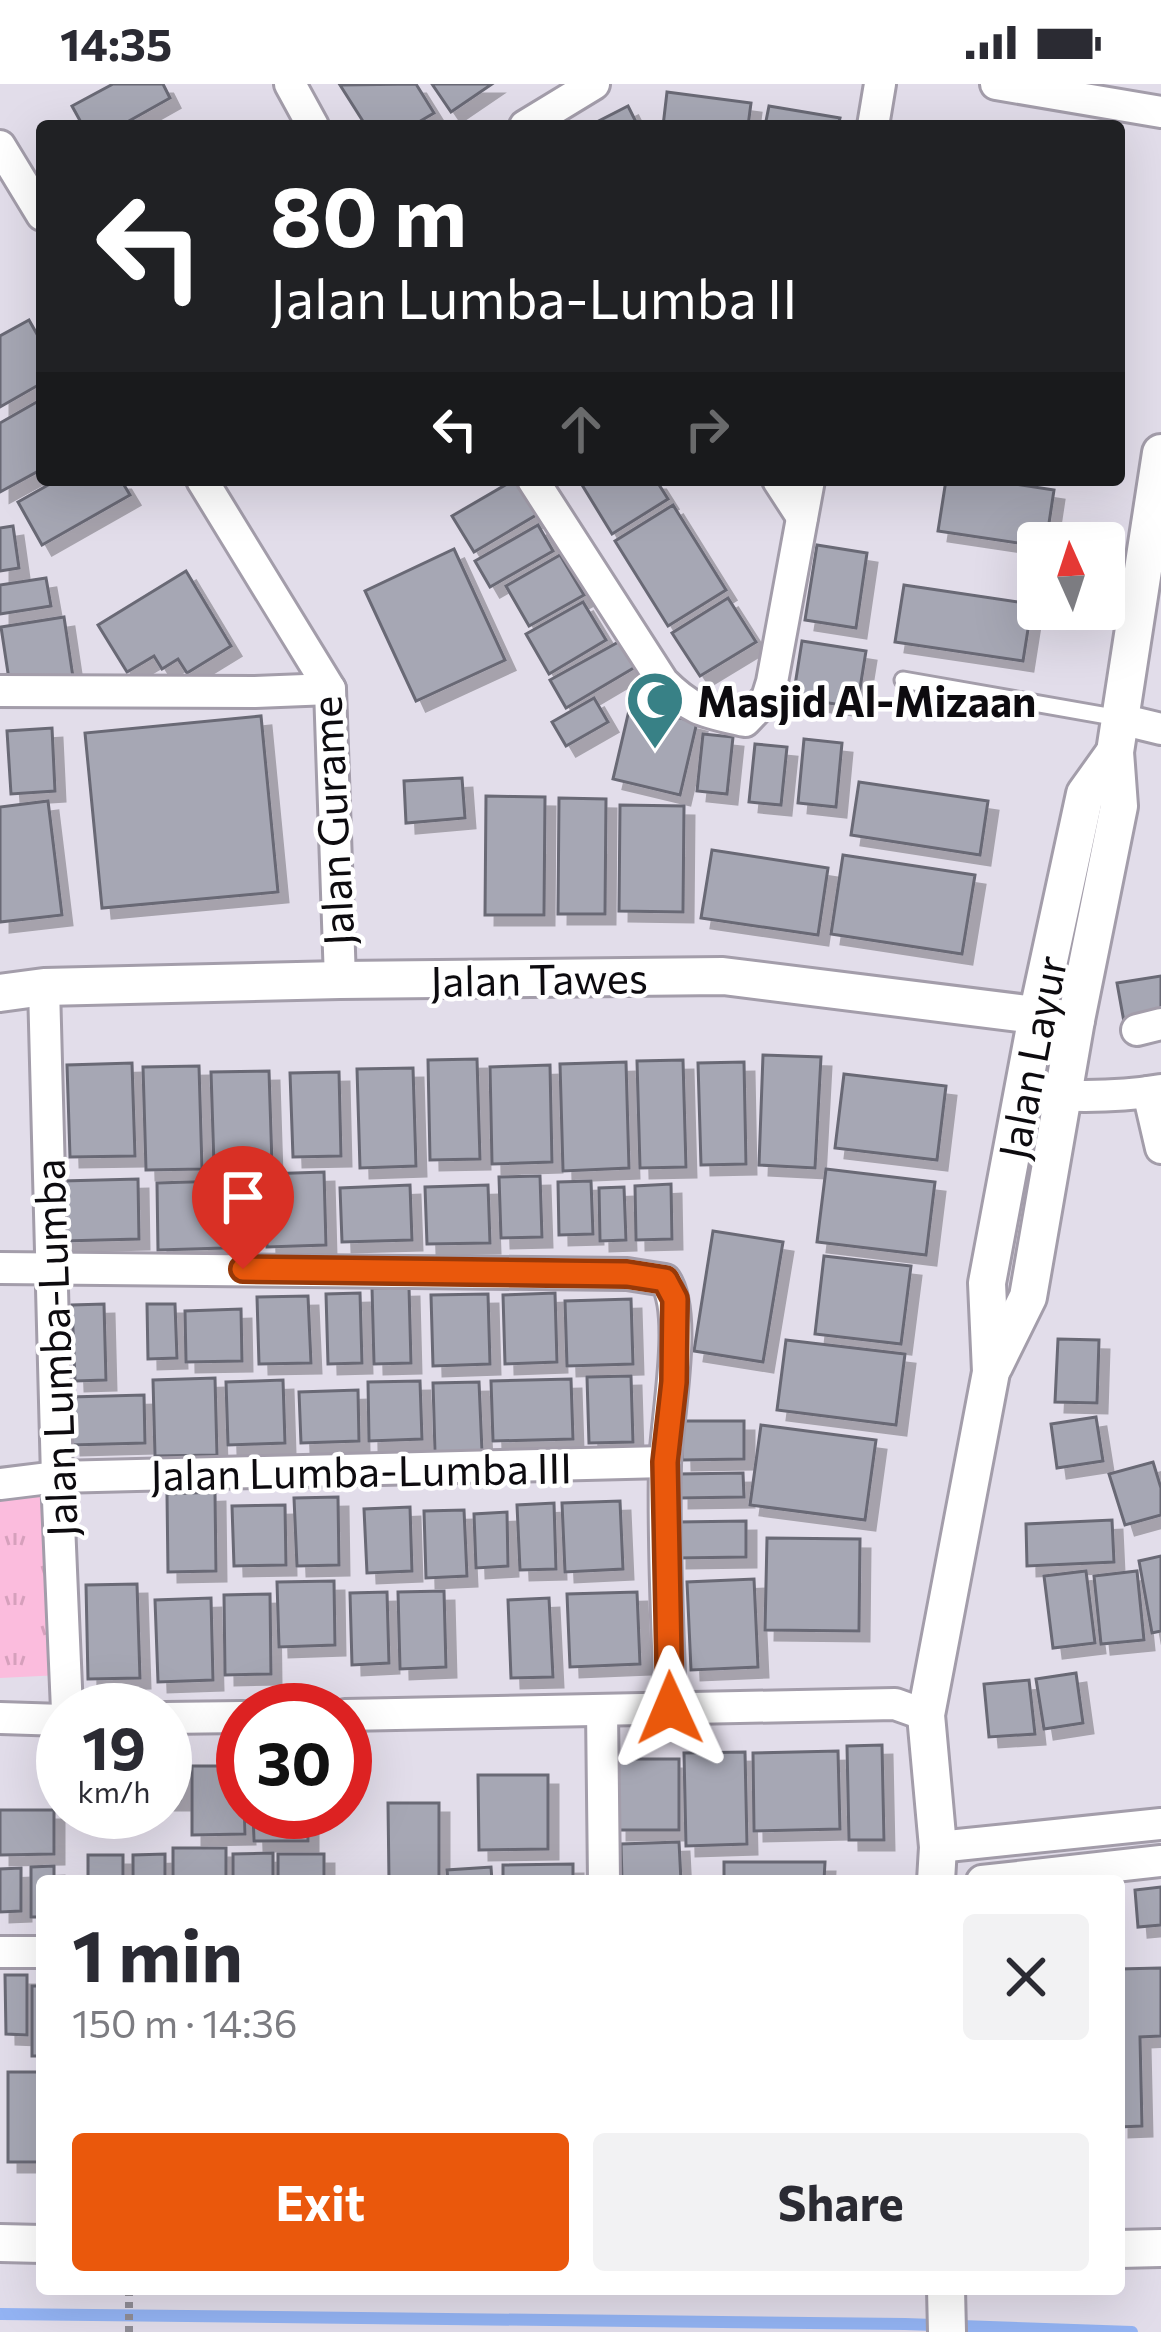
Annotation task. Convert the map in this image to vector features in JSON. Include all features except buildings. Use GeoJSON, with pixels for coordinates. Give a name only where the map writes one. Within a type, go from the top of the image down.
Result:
{"type":"FeatureCollection","features":[{"type":"Feature","properties":{"kind":"street"},"geometry":{"type":"LineString","coordinates":[[290,84],[311,120]]}},
{"type":"Feature","properties":{"kind":"street"},"geometry":{"type":"LineString","coordinates":[[874,120],[880,84]]}},
{"type":"Feature","properties":{"kind":"street"},"geometry":{"type":"LineString","coordinates":[[996,84],[1161,112]]}},
{"type":"Feature","properties":{"kind":"street"},"geometry":{"type":"LineString","coordinates":[[534,120],[585,86]]}},
{"type":"Feature","properties":{"kind":"street"},"geometry":{"type":"LineString","coordinates":[[0,146],[36,205]]}},
{"type":"Feature","properties":{"kind":"street","name":"Jalan Layur"},"geometry":{"type":"LineString","coordinates":[[991,1372],[1028,1297],[1119,806],[1117,735],[1161,459]]}},
{"type":"Feature","properties":{"kind":"street","name":"Jalan Gurame"},"geometry":{"type":"LineString","coordinates":[[206,486],[330,689],[340,980]]}},
{"type":"Feature","properties":{"kind":"street"},"geometry":{"type":"LineString","coordinates":[[537,486],[662,682],[703,712],[745,721],[767,698],[772,682],[808,486]]}},
{"type":"Feature","properties":{"kind":"street"},"geometry":{"type":"LineString","coordinates":[[782,486],[802,517]]}},
{"type":"Feature","properties":{"kind":"street"},"geometry":{"type":"LineString","coordinates":[[0,691],[330,689]]}},
{"type":"Feature","properties":{"kind":"street"},"geometry":{"type":"LineString","coordinates":[[1117,735],[1161,729]]}},
{"type":"Feature","properties":{"kind":"street","name":"Jalan Layur"},"geometry":{"type":"LineString","coordinates":[[937,1864],[926,1715],[991,1372],[987,1283],[1085,794],[1117,735]]}},
{"type":"Feature","properties":{"kind":"street","name":"Jalan Tawes"},"geometry":{"type":"LineString","coordinates":[[0,993],[44,987],[340,980],[723,976],[1076,1020]]}},
{"type":"Feature","properties":{"kind":"street","name":"Jalan Lumba-Lumba"},"geometry":{"type":"LineString","coordinates":[[44,987],[66,1683]]}},
{"type":"Feature","properties":{"kind":"street"},"geometry":{"type":"LineString","coordinates":[[1023,1093],[1063,1096],[1155,1091],[1161,1148]]}},
{"type":"Feature","properties":{"kind":"street"},"geometry":{"type":"LineString","coordinates":[[0,1268],[627,1274],[665,1280],[675,1299],[674,1382],[665,1462],[670,1708]]}},
{"type":"Feature","properties":{"kind":"street","name":"Jalan Lumba-Lumba III"},"geometry":{"type":"LineString","coordinates":[[0,1484],[57,1478],[665,1462]]}},
{"type":"Feature","properties":{"kind":"street"},"geometry":{"type":"LineString","coordinates":[[372,1714],[895,1704],[926,1715]]}},
{"type":"Feature","properties":{"kind":"street"},"geometry":{"type":"LineString","coordinates":[[602,1710],[604,1875]]}},
{"type":"Feature","properties":{"kind":"street"},"geometry":{"type":"LineString","coordinates":[[0,1718],[36,1719]]}},
{"type":"Feature","properties":{"kind":"street"},"geometry":{"type":"LineString","coordinates":[[937,1864],[1161,1824]]}},
{"type":"Feature","properties":{"kind":"street"},"geometry":{"type":"LineString","coordinates":[[1036,1875],[1161,1861]]}},
{"type":"Feature","properties":{"kind":"street"},"geometry":{"type":"LineString","coordinates":[[0,1952],[36,1952]]}},
{"type":"Feature","properties":{"kind":"street"},"geometry":{"type":"LineString","coordinates":[[0,2243],[36,2244]]}},
{"type":"Feature","properties":{"kind":"street"},"geometry":{"type":"LineString","coordinates":[[1125,2249],[1161,2248]]}},
{"type":"Feature","properties":{"kind":"street"},"geometry":{"type":"LineString","coordinates":[[946,2295],[947,2332]]}},
{"type":"Feature","properties":{"kind":"lane"},"geometry":{"type":"LineString","coordinates":[[903,680],[1117,735]]}},
{"type":"Feature","properties":{"kind":"path"},"geometry":{"type":"LineString","coordinates":[[129,2295],[129,2332]]}},
{"type":"Feature","properties":{"kind":"green space"},"geometry":{"type":"Polygon","coordinates":[[[53,1488],[61,1675],[0,1678],[0,1499],[53,1488]]]}},
{"type":"Feature","properties":{"kind":"waterway"},"geometry":{"type":"LineString","coordinates":[[0,2314],[905,2324],[1132,2332]]}},
{"type":"Feature","properties":{"kind":"place","name":"Masjid Al-Mizaan"},"geometry":{"type":"Point","coordinates":[655,751]}},
{"type":"Feature","properties":{"kind":"route"},"geometry":{"type":"LineString","coordinates":[[243,1269],[627,1274],[665,1280],[675,1299],[674,1382],[665,1462],[670,1708]]}}]}
